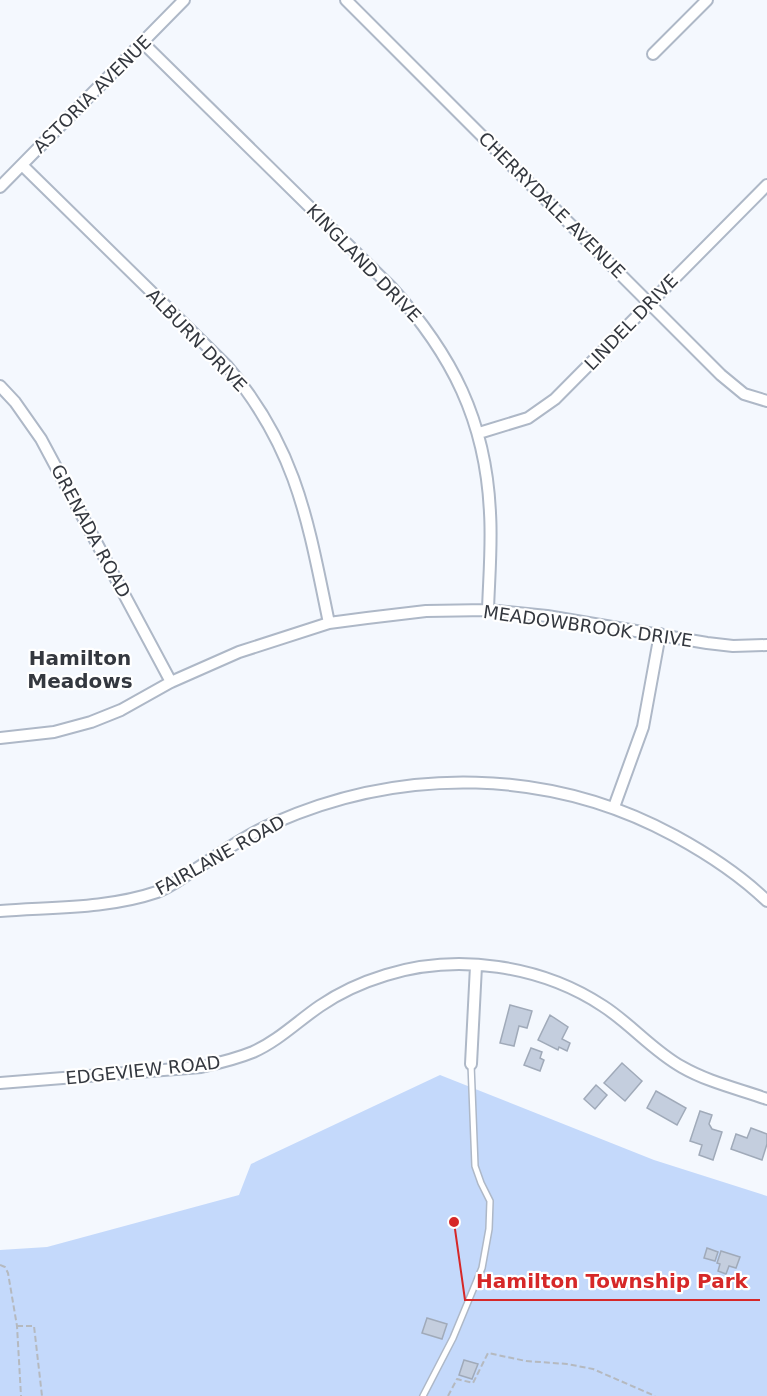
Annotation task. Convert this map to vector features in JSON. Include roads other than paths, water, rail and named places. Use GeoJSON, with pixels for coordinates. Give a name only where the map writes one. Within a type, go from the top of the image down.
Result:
{"type":"FeatureCollection","features":[{"type":"Feature","properties":{"kind":"street","name":"ASTORIA AVENUE"},"geometry":{"type":"LineString","coordinates":[[0,187],[184,0]]}},
{"type":"Feature","properties":{"kind":"street","name":"CHERRYDALE AVENUE"},"geometry":{"type":"LineString","coordinates":[[346,0],[737,389],[744,394],[765,400]]}},
{"type":"Feature","properties":{"kind":"street"},"geometry":{"type":"LineString","coordinates":[[653,54],[707,0]]}},
{"type":"Feature","properties":{"kind":"street","name":"KINGLAND DRIVE"},"geometry":{"type":"LineString","coordinates":[[142,43],[391,287],[420,319],[444,354],[461,387],[479,434],[486,468],[490,510],[488,610]]}},
{"type":"Feature","properties":{"kind":"street","name":"ALBURN DRIVE"},"geometry":{"type":"LineString","coordinates":[[22,165],[227,366],[255,402],[279,444],[297,487],[310,531],[329,623]]}},
{"type":"Feature","properties":{"kind":"street","name":"LINDEL DRIVE"},"geometry":{"type":"LineString","coordinates":[[479,434],[528,418],[549,404],[767,185]]}},
{"type":"Feature","properties":{"kind":"street","name":"GRENADA ROAD"},"geometry":{"type":"LineString","coordinates":[[0,386],[15,402],[41,439],[171,682]]}},
{"type":"Feature","properties":{"kind":"street","name":"MEADOWBROOK DRIVE"},"geometry":{"type":"LineString","coordinates":[[0,738],[54,732],[91,722],[121,710],[171,682],[239,652],[329,623],[426,611],[488,610],[547,616],[733,646],[767,645]]}},
{"type":"Feature","properties":{"kind":"street"},"geometry":{"type":"LineString","coordinates":[[614,807],[643,727],[660,634]]}},
{"type":"Feature","properties":{"kind":"street","name":"FAIRLANE ROAD"},"geometry":{"type":"LineString","coordinates":[[0,911],[117,901],[159,891],[272,824],[336,800],[385,788],[454,782],[541,788],[614,807],[689,844],[719,863],[767,901]]}},
{"type":"Feature","properties":{"kind":"street"},"geometry":{"type":"LineString","coordinates":[[471,1064],[476,966]]}},
{"type":"Feature","properties":{"kind":"street","name":"EDGEVIEW ROAD"},"geometry":{"type":"LineString","coordinates":[[0,1083],[201,1067],[229,1061],[269,1044],[321,1005],[370,981],[422,967],[476,966],[506,968],[533,974],[583,994],[624,1021],[681,1067],[767,1098]]}},
{"type":"Feature","properties":{"kind":"lane"},"geometry":{"type":"LineString","coordinates":[[423,1396],[453,1338],[482,1268],[489,1229],[490,1201],[475,1166],[471,1064]]}},
{"type":"Feature","properties":{"kind":"place","name":"Hamilton Township Park"},"geometry":{"type":"Point","coordinates":[454,1222]}},
{"type":"Feature","properties":{"kind":"district","name":"Hamilton Meadows"},"geometry":{"type":"Point","coordinates":[80,670]}}]}
